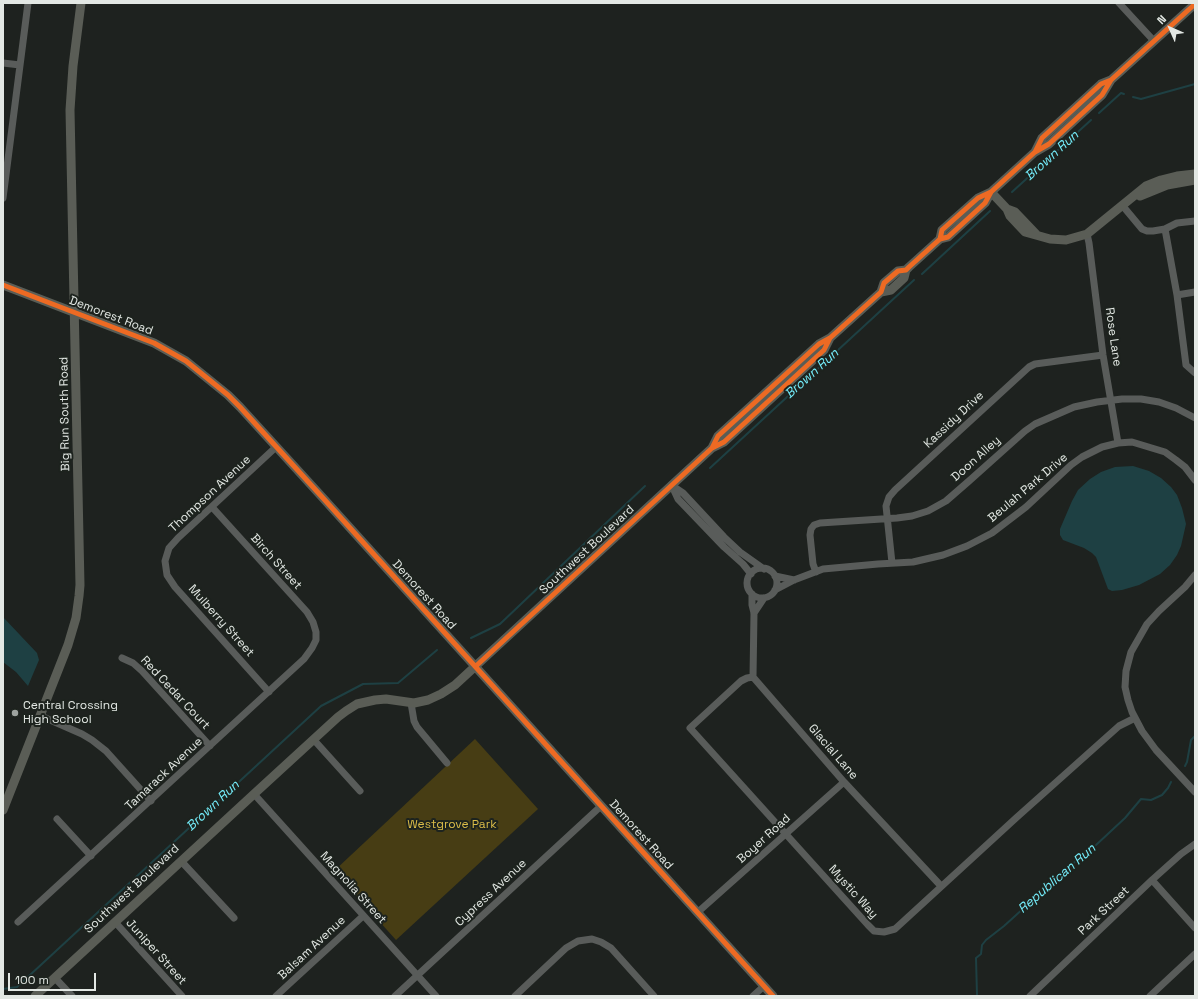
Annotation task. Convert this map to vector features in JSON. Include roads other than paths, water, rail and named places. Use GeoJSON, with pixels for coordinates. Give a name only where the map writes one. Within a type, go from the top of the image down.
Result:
{"type":"FeatureCollection","features":[{"type":"Feature","properties":{"kind":"street"},"geometry":{"type":"LineString","coordinates":[[3,198],[28,3]]}},
{"type":"Feature","properties":{"kind":"street","name":"Big Run South Road"},"geometry":{"type":"LineString","coordinates":[[3,810],[73,632],[80,590],[70,99],[81,3]]}},
{"type":"Feature","properties":{"kind":"street"},"geometry":{"type":"LineString","coordinates":[[1119,3],[1154,41]]}},
{"type":"Feature","properties":{"kind":"street","name":"Southwest Boulevard"},"geometry":{"type":"LineString","coordinates":[[36,996],[114,922],[338,717],[357,704],[386,699],[411,703],[428,700],[455,685],[712,448],[718,436],[819,344],[830,338],[881,292],[884,284],[898,271],[906,270],[940,239],[942,230],[978,198],[991,192],[1035,152],[1049,144],[1102,95],[1111,80],[1195,4]]}},
{"type":"Feature","properties":{"kind":"street"},"geometry":{"type":"LineString","coordinates":[[3,63],[20,65]]}},
{"type":"Feature","properties":{"kind":"street"},"geometry":{"type":"LineString","coordinates":[[991,192],[1007,209],[1015,212],[1037,235],[1050,239],[1066,240],[1087,234],[1146,186],[1177,176],[1195,174]]}},
{"type":"Feature","properties":{"kind":"street"},"geometry":{"type":"LineString","coordinates":[[1134,196],[1142,196],[1166,184],[1195,180]]}},
{"type":"Feature","properties":{"kind":"street"},"geometry":{"type":"LineString","coordinates":[[1122,205],[1142,229],[1147,231],[1165,229],[1177,223],[1195,221]]}},
{"type":"Feature","properties":{"kind":"street"},"geometry":{"type":"LineString","coordinates":[[1165,229],[1186,365],[1195,373]]}},
{"type":"Feature","properties":{"kind":"street","name":"Rose Lane"},"geometry":{"type":"LineString","coordinates":[[1087,234],[1103,354],[1118,443]]}},
{"type":"Feature","properties":{"kind":"street","name":"Demorest Road"},"geometry":{"type":"LineString","coordinates":[[3,285],[154,343],[186,361],[217,385],[240,407],[276,446],[774,996]]}},
{"type":"Feature","properties":{"kind":"street"},"geometry":{"type":"LineString","coordinates":[[1176,295],[1195,292]]}},
{"type":"Feature","properties":{"kind":"street","name":"Kassidy Drive"},"geometry":{"type":"LineString","coordinates":[[892,563],[886,506],[889,497],[895,490],[1029,367],[1035,364],[1103,354]]}},
{"type":"Feature","properties":{"kind":"street","name":"Doon Alley"},"geometry":{"type":"LineString","coordinates":[[816,572],[813,564],[810,535],[811,529],[814,525],[820,523],[912,516],[928,511],[946,501],[970,482],[1025,431],[1035,424],[1074,407],[1111,400],[1142,399],[1159,402],[1176,408],[1195,418]]}},
{"type":"Feature","properties":{"kind":"street","name":"Beulah Park Drive"},"geometry":{"type":"LineString","coordinates":[[775,590],[794,580],[823,569],[913,562],[943,555],[967,546],[992,533],[1026,507],[1071,465],[1082,457],[1102,447],[1118,443],[1132,442],[1165,452],[1185,468],[1195,480]]}},
{"type":"Feature","properties":{"kind":"street","name":"Thompson Avenue"},"geometry":{"type":"LineString","coordinates":[[165,560],[170,548],[178,538],[276,446]]}},
{"type":"Feature","properties":{"kind":"street"},"geometry":{"type":"LineString","coordinates":[[672,485],[684,493],[724,537],[740,552],[764,569],[772,572],[775,576],[777,586],[775,590],[768,597],[759,598],[752,594],[748,588],[748,584],[751,574],[754,571],[764,569]]}},
{"type":"Feature","properties":{"kind":"street"},"geometry":{"type":"LineString","coordinates":[[672,485],[678,499],[724,547],[743,564],[751,574]]}},
{"type":"Feature","properties":{"kind":"street","name":"Birch Street"},"geometry":{"type":"LineString","coordinates":[[212,507],[307,612],[315,625],[316,636]]}},
{"type":"Feature","properties":{"kind":"street","name":"Mulberry Street"},"geometry":{"type":"LineString","coordinates":[[165,560],[167,575],[175,587],[269,692]]}},
{"type":"Feature","properties":{"kind":"street"},"geometry":{"type":"LineString","coordinates":[[1195,575],[1185,588],[1147,624],[1131,652],[1126,671],[1125,687],[1128,700],[1142,732],[1195,792]]}},
{"type":"Feature","properties":{"kind":"street"},"geometry":{"type":"LineString","coordinates":[[775,576],[794,580]]}},
{"type":"Feature","properties":{"kind":"street"},"geometry":{"type":"LineString","coordinates":[[752,594],[754,613],[753,677]]}},
{"type":"Feature","properties":{"kind":"street"},"geometry":{"type":"LineString","coordinates":[[754,613],[764,598]]}},
{"type":"Feature","properties":{"kind":"street","name":"Tamarack Avenue"},"geometry":{"type":"LineString","coordinates":[[18,922],[304,659],[312,648],[316,636]]}},
{"type":"Feature","properties":{"kind":"street","name":"Red Cedar Court"},"geometry":{"type":"LineString","coordinates":[[122,658],[134,663],[142,671],[210,746]]}},
{"type":"Feature","properties":{"kind":"street","name":"Mystic Way"},"geometry":{"type":"LineString","coordinates":[[753,677],[741,681],[690,728],[874,931],[884,932],[895,929],[1119,726],[1135,718]]}},
{"type":"Feature","properties":{"kind":"street","name":"Glacial Lane"},"geometry":{"type":"LineString","coordinates":[[753,677],[844,782],[941,886]]}},
{"type":"Feature","properties":{"kind":"street"},"geometry":{"type":"LineString","coordinates":[[411,703],[414,721],[417,727],[447,763]]}},
{"type":"Feature","properties":{"kind":"street"},"geometry":{"type":"LineString","coordinates":[[41,716],[92,740],[106,751],[151,801]]}},
{"type":"Feature","properties":{"kind":"street"},"geometry":{"type":"LineString","coordinates":[[314,740],[360,791]]}},
{"type":"Feature","properties":{"kind":"street","name":"Boyer Road"},"geometry":{"type":"LineString","coordinates":[[698,912],[844,782]]}},
{"type":"Feature","properties":{"kind":"street","name":"Magnolia Street"},"geometry":{"type":"LineString","coordinates":[[254,794],[436,996]]}},
{"type":"Feature","properties":{"kind":"street","name":"Cypress Avenue"},"geometry":{"type":"LineString","coordinates":[[395,996],[601,806]]}},
{"type":"Feature","properties":{"kind":"street"},"geometry":{"type":"LineString","coordinates":[[57,819],[91,856]]}},
{"type":"Feature","properties":{"kind":"street","name":"Park Street"},"geometry":{"type":"LineString","coordinates":[[1030,996],[1180,854],[1195,844]]}},
{"type":"Feature","properties":{"kind":"street"},"geometry":{"type":"LineString","coordinates":[[181,861],[234,918]]}},
{"type":"Feature","properties":{"kind":"street"},"geometry":{"type":"LineString","coordinates":[[1152,880],[1195,928]]}},
{"type":"Feature","properties":{"kind":"street","name":"Balsam Avenue"},"geometry":{"type":"LineString","coordinates":[[276,996],[363,916]]}},
{"type":"Feature","properties":{"kind":"street","name":"Juniper Street"},"geometry":{"type":"LineString","coordinates":[[114,922],[182,996]]}},
{"type":"Feature","properties":{"kind":"street"},"geometry":{"type":"LineString","coordinates":[[515,996],[566,948],[578,941],[592,939],[611,948],[654,996]]}},
{"type":"Feature","properties":{"kind":"street"},"geometry":{"type":"LineString","coordinates":[[1150,996],[1195,954]]}},
{"type":"Feature","properties":{"kind":"street"},"geometry":{"type":"LineString","coordinates":[[55,978],[72,996]]}},
{"type":"Feature","properties":{"kind":"street"},"geometry":{"type":"LineString","coordinates":[[753,996],[764,986]]}},
{"type":"Feature","properties":{"kind":"water"},"geometry":{"type":"Polygon","coordinates":[[[1133,466],[1149,471],[1161,478],[1171,487],[1177,495],[1186,524],[1181,546],[1170,565],[1160,574],[1139,585],[1112,591],[1108,589],[1096,557],[1084,548],[1063,540],[1060,535],[1060,529],[1078,490],[1090,479],[1101,472],[1115,467],[1133,466]]]}},
{"type":"Feature","properties":{"kind":"water"},"geometry":{"type":"Polygon","coordinates":[[[3,617],[37,653],[39,660],[28,686],[16,672],[3,662],[3,617]]]}},
{"type":"Feature","properties":{"kind":"waterway","name":"Brown Run"},"geometry":{"type":"LineString","coordinates":[[1133,97],[1141,99],[1195,84]]}},
{"type":"Feature","properties":{"kind":"waterway","name":"Brown Run"},"geometry":{"type":"LineString","coordinates":[[1099,113],[1121,93],[1124,94]]}},
{"type":"Feature","properties":{"kind":"waterway","name":"Brown Run"},"geometry":{"type":"LineString","coordinates":[[1012,192],[1091,120]]}},
{"type":"Feature","properties":{"kind":"waterway","name":"Brown Run"},"geometry":{"type":"LineString","coordinates":[[922,274],[990,211]]}},
{"type":"Feature","properties":{"kind":"waterway","name":"Brown Run"},"geometry":{"type":"LineString","coordinates":[[710,468],[914,280]]}},
{"type":"Feature","properties":{"kind":"waterway","name":"Brown Run"},"geometry":{"type":"LineString","coordinates":[[471,638],[500,624],[645,486]]}},
{"type":"Feature","properties":{"kind":"waterway","name":"Brown Run"},"geometry":{"type":"LineString","coordinates":[[3,989],[17,987],[321,706],[363,684],[398,683],[437,650]]}},
{"type":"Feature","properties":{"kind":"waterway","name":"Republican Run"},"geometry":{"type":"LineString","coordinates":[[1185,766],[1191,740],[1195,736]]}},
{"type":"Feature","properties":{"kind":"waterway","name":"Republican Run"},"geometry":{"type":"LineString","coordinates":[[976,996],[976,958],[981,954],[982,945],[986,940],[1004,926],[1088,850],[1096,845],[1125,818],[1141,799],[1151,800],[1162,795],[1171,782]]}},
{"type":"Feature","properties":{"kind":"place","name":"Central Crossing High School"},"geometry":{"type":"Point","coordinates":[15,713]}},
{"type":"Feature","properties":{"kind":"park label","name":"Westgrove Park"},"geometry":{"type":"Point","coordinates":[452,825]}}]}
